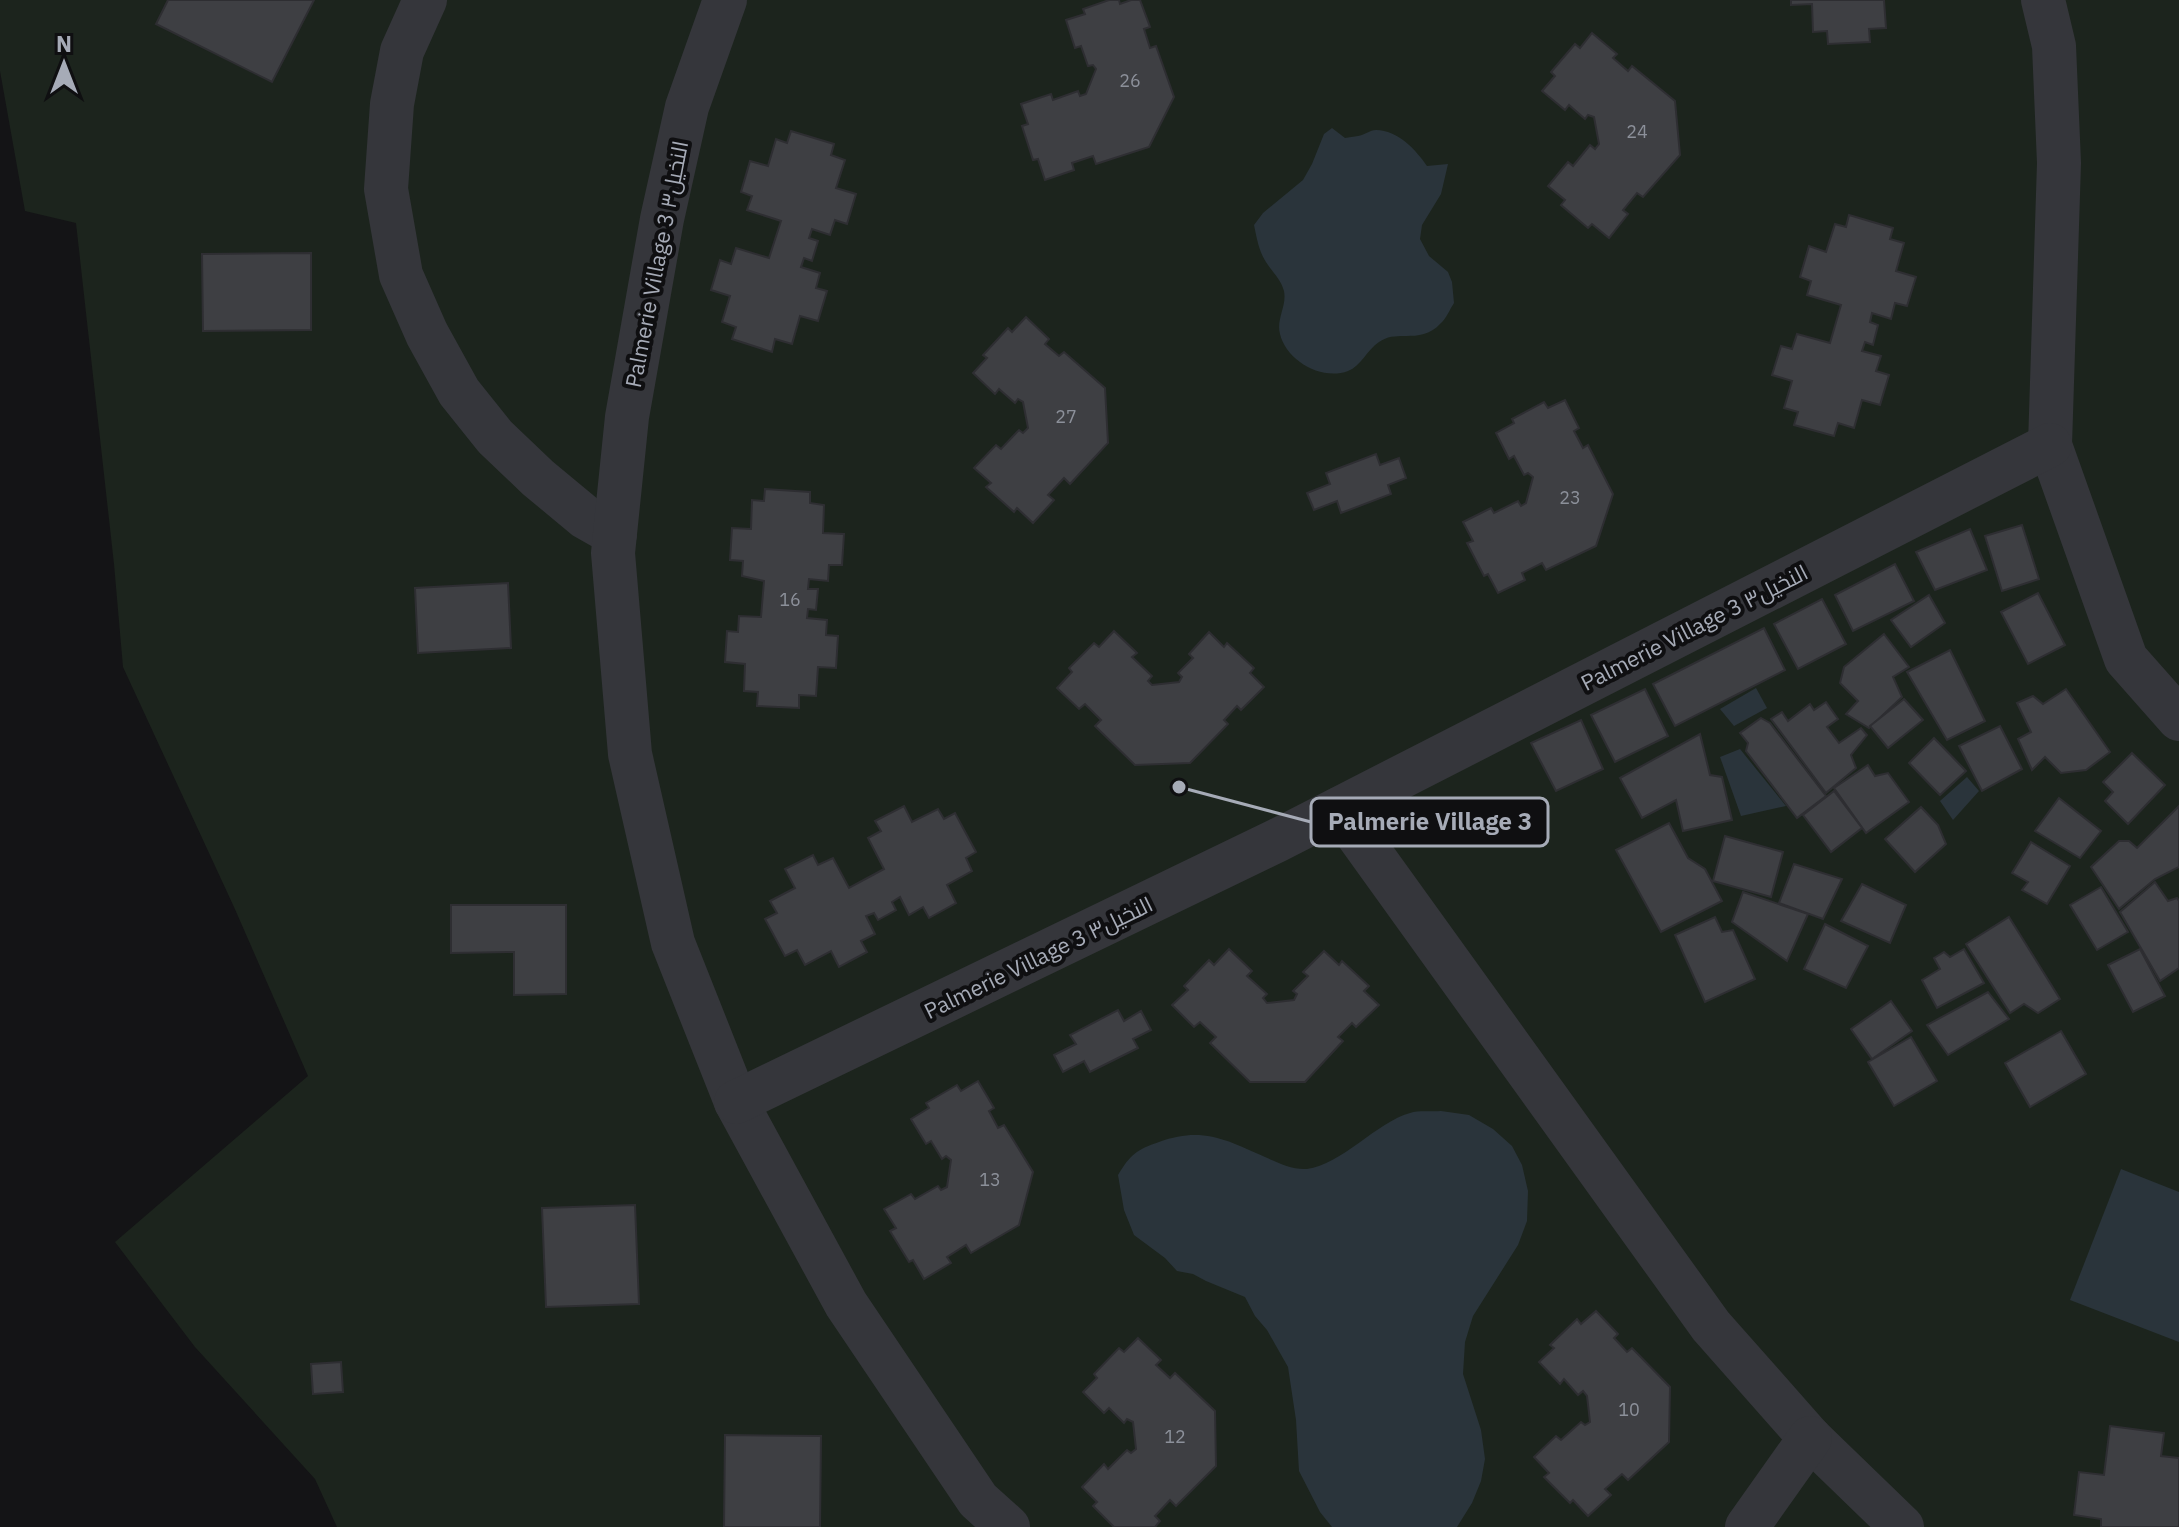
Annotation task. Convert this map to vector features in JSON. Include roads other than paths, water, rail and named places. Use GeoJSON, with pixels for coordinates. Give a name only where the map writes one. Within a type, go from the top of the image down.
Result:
{"type":"FeatureCollection","features":[{"type":"Feature","properties":{"kind":"street"},"geometry":{"type":"LineString","coordinates":[[425,0],[402,51],[392,104],[386,189],[401,275],[427,334],[459,392],[495,437],[585,517],[615,534]]}},
{"type":"Feature","properties":{"kind":"street","name":"Palmerie Village 3 النخيل٣"},"geometry":{"type":"LineString","coordinates":[[725,0],[687,107],[662,219],[627,417],[613,553],[630,754],[673,943],[736,1102],[846,1304],[978,1500],[1008,1527]]}},
{"type":"Feature","properties":{"kind":"street"},"geometry":{"type":"LineString","coordinates":[[2043,0],[2054,46],[2059,163],[2050,445],[2126,659],[2179,719]]}},
{"type":"Feature","properties":{"kind":"street","name":"Palmerie Village 3 النخيل٣"},"geometry":{"type":"LineString","coordinates":[[736,1102],[1339,809],[2050,445]]}},
{"type":"Feature","properties":{"kind":"street"},"geometry":{"type":"LineString","coordinates":[[1339,809],[1711,1326],[1810,1438],[1902,1527]]}},
{"type":"Feature","properties":{"kind":"street"},"geometry":{"type":"LineString","coordinates":[[1747,1527],[1810,1438]]}},
{"type":"Feature","properties":{"kind":"place","name":"Palmerie Village 3"},"geometry":{"type":"Point","coordinates":[1179,787]}}]}
